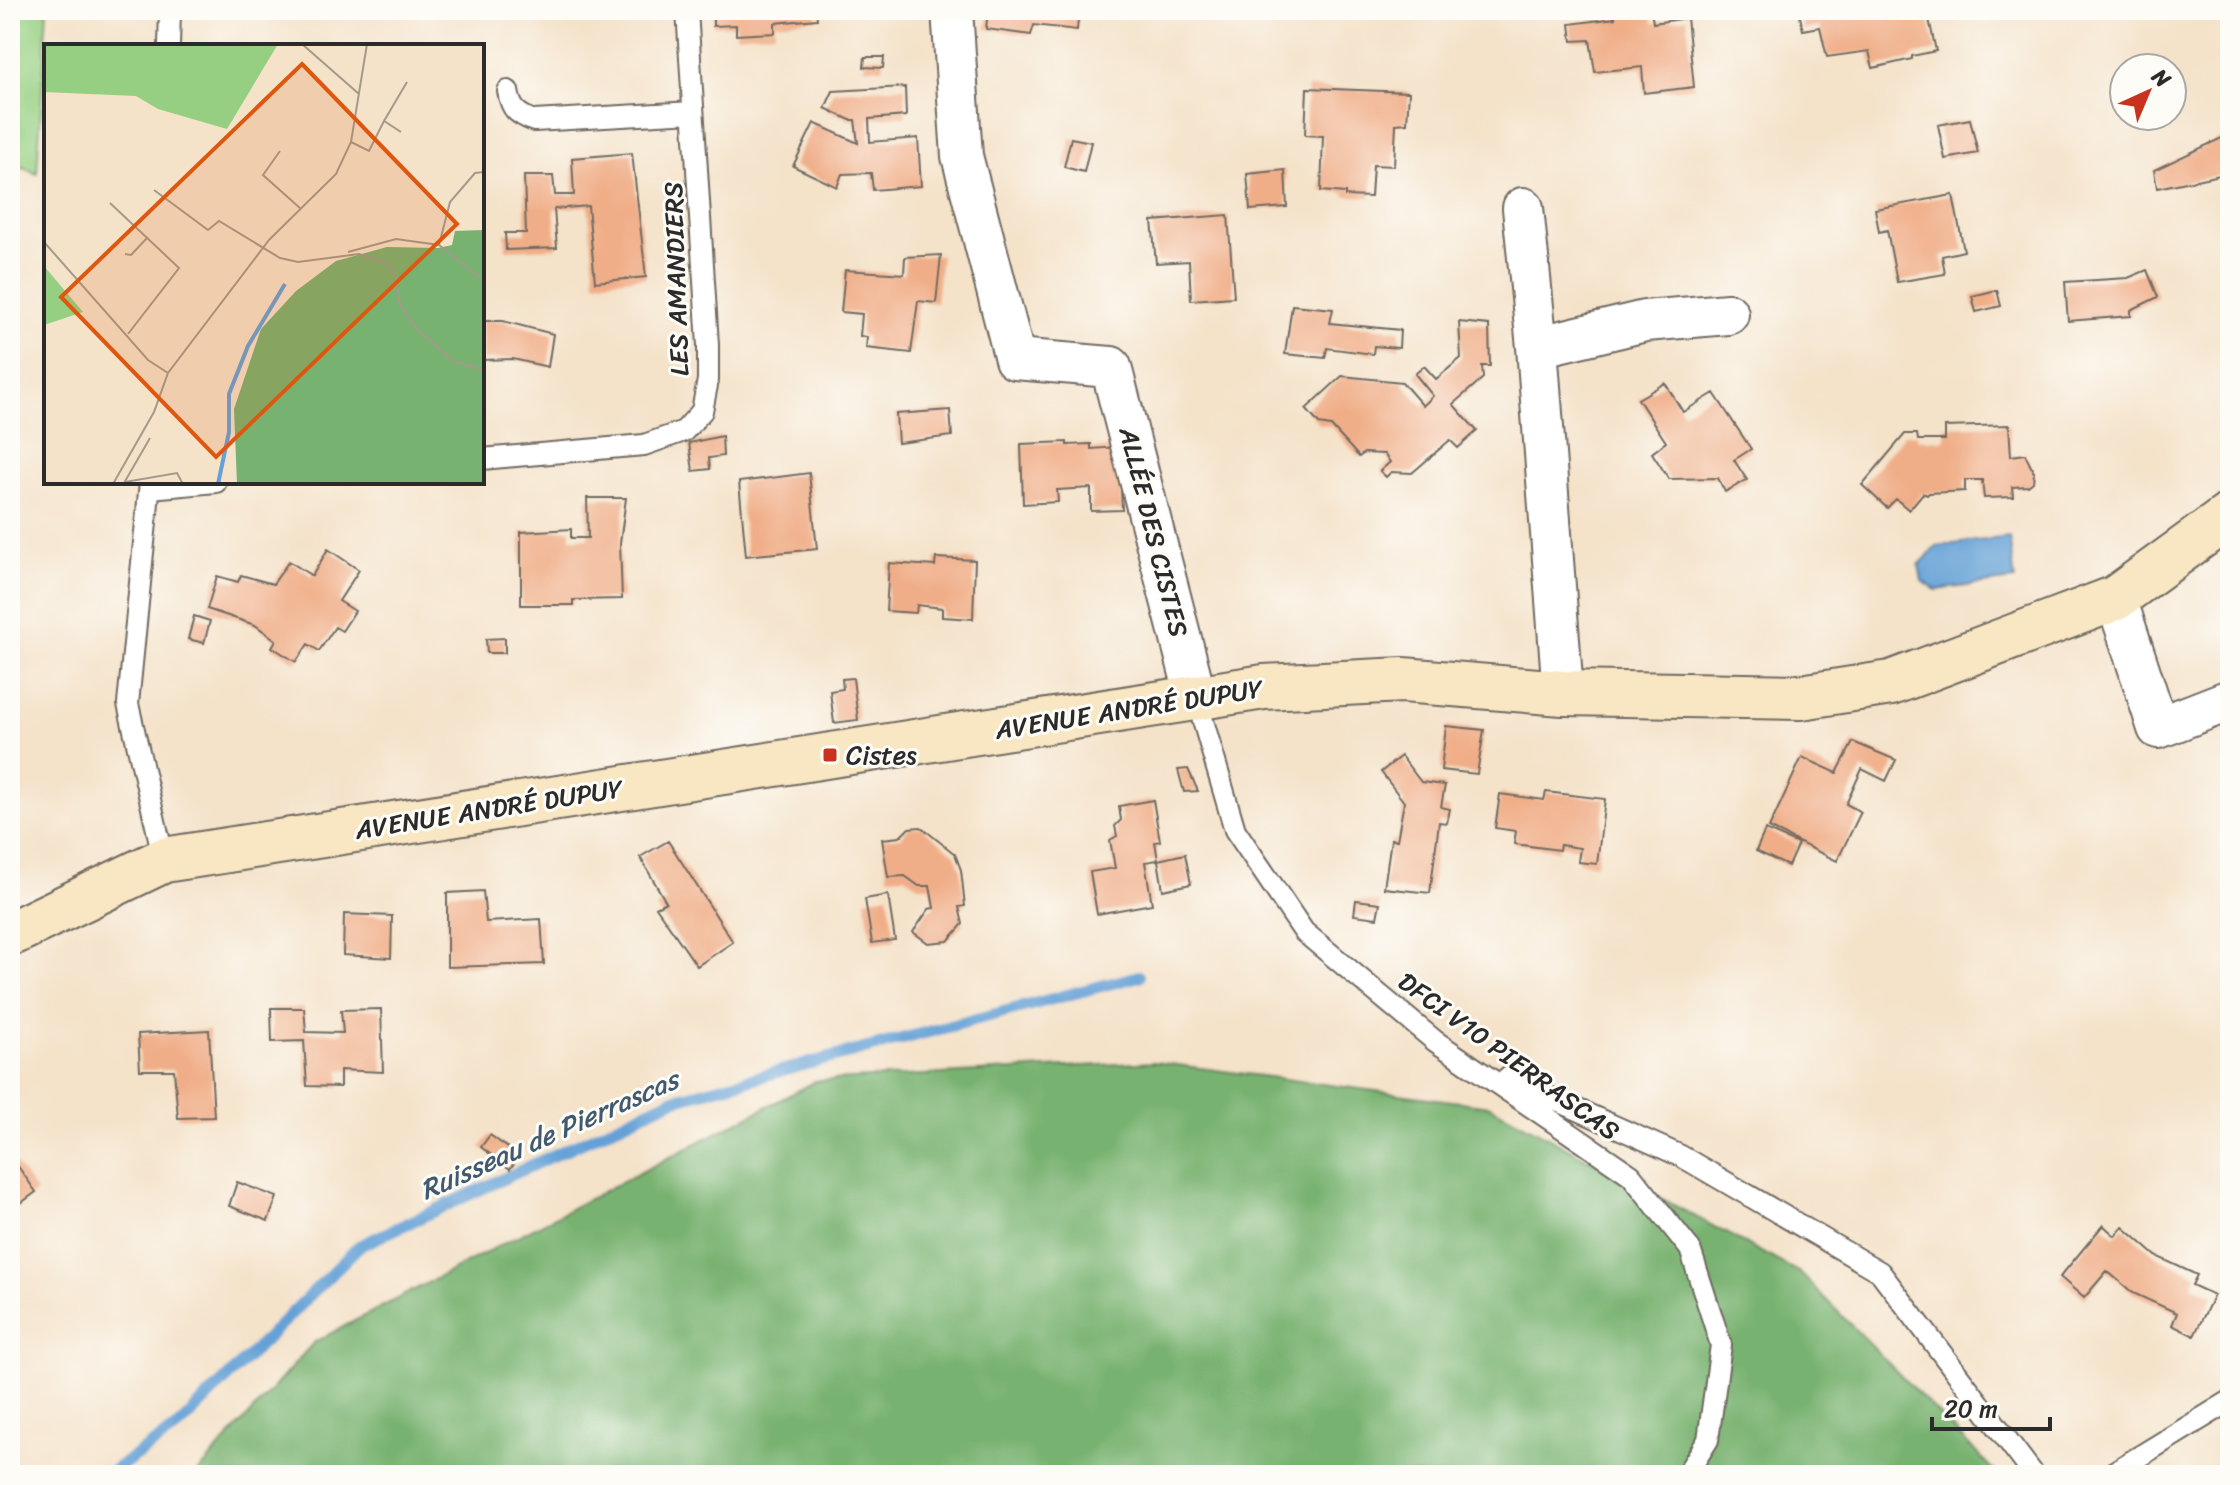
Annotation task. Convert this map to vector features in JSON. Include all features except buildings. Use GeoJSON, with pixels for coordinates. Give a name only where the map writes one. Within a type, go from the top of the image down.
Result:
{"type":"FeatureCollection","features":[{"type":"Feature","properties":{"kind":"street","name":"ALLÉE DES CISTES"},"geometry":{"type":"LineString","coordinates":[[952,10],[962,156],[1015,359],[1111,367],[1196,697]]}},
{"type":"Feature","properties":{"kind":"street"},"geometry":{"type":"LineString","coordinates":[[1523,208],[1537,347],[1563,693]]}},
{"type":"Feature","properties":{"kind":"street"},"geometry":{"type":"LineString","coordinates":[[1537,347],[1645,321],[1728,314]]}},
{"type":"Feature","properties":{"kind":"street","name":"AVENUE ANDRÉ DUPUY"},"geometry":{"type":"LineString","coordinates":[[10,934],[164,860],[1264,687],[1403,680],[1563,693],[1801,697],[1891,683],[2116,598],[2230,515]]}},
{"type":"Feature","properties":{"kind":"street"},"geometry":{"type":"LineString","coordinates":[[2116,598],[2158,728],[2230,700]]}},
{"type":"Feature","properties":{"kind":"lane"},"geometry":{"type":"LineString","coordinates":[[169,44],[170,10]]}},
{"type":"Feature","properties":{"kind":"lane","name":"LES AMANDIERS"},"geometry":{"type":"LineString","coordinates":[[484,459],[644,445],[684,431],[702,411],[708,380],[708,345],[687,10]]}},
{"type":"Feature","properties":{"kind":"lane"},"geometry":{"type":"LineString","coordinates":[[508,91],[510,103],[519,114],[534,121],[693,112]]}},
{"type":"Feature","properties":{"kind":"lane"},"geometry":{"type":"LineString","coordinates":[[164,860],[128,704],[150,485],[172,484]]}},
{"type":"Feature","properties":{"kind":"lane","name":"DFCI V10 PIERRASCAS"},"geometry":{"type":"LineString","coordinates":[[1196,697],[1235,830],[1304,932],[1435,1041],[1631,1175],[1690,1249],[1721,1345],[1708,1440],[1686,1475]]}},
{"type":"Feature","properties":{"kind":"lane"},"geometry":{"type":"LineString","coordinates":[[1463,1059],[1681,1156],[1880,1272],[2034,1475]]}},
{"type":"Feature","properties":{"kind":"lane"},"geometry":{"type":"LineString","coordinates":[[2109,1475],[2230,1401]]}},
{"type":"Feature","properties":{"kind":"green space"},"geometry":{"type":"Polygon","coordinates":[[[10,10],[47,10],[37,174],[10,161],[10,10]]]}},
{"type":"Feature","properties":{"kind":"green space"},"geometry":{"type":"Polygon","coordinates":[[[1154,1062],[1490,1106],[1800,1273],[1998,1475],[196,1475],[314,1342],[816,1081],[1154,1062]]]}},
{"type":"Feature","properties":{"kind":"water"},"geometry":{"type":"Polygon","coordinates":[[[2009,537],[2015,580],[1936,590],[1922,581],[1919,565],[1937,546],[2009,537]]]}},
{"type":"Feature","properties":{"kind":"waterway","name":"Ruisseau de Pierrascas"},"geometry":{"type":"LineString","coordinates":[[107,1475],[178,1427],[359,1246],[672,1100],[1139,976]]}},
{"type":"Feature","properties":{"kind":"place","name":"Cistes"},"geometry":{"type":"Point","coordinates":[830,755]}}]}
